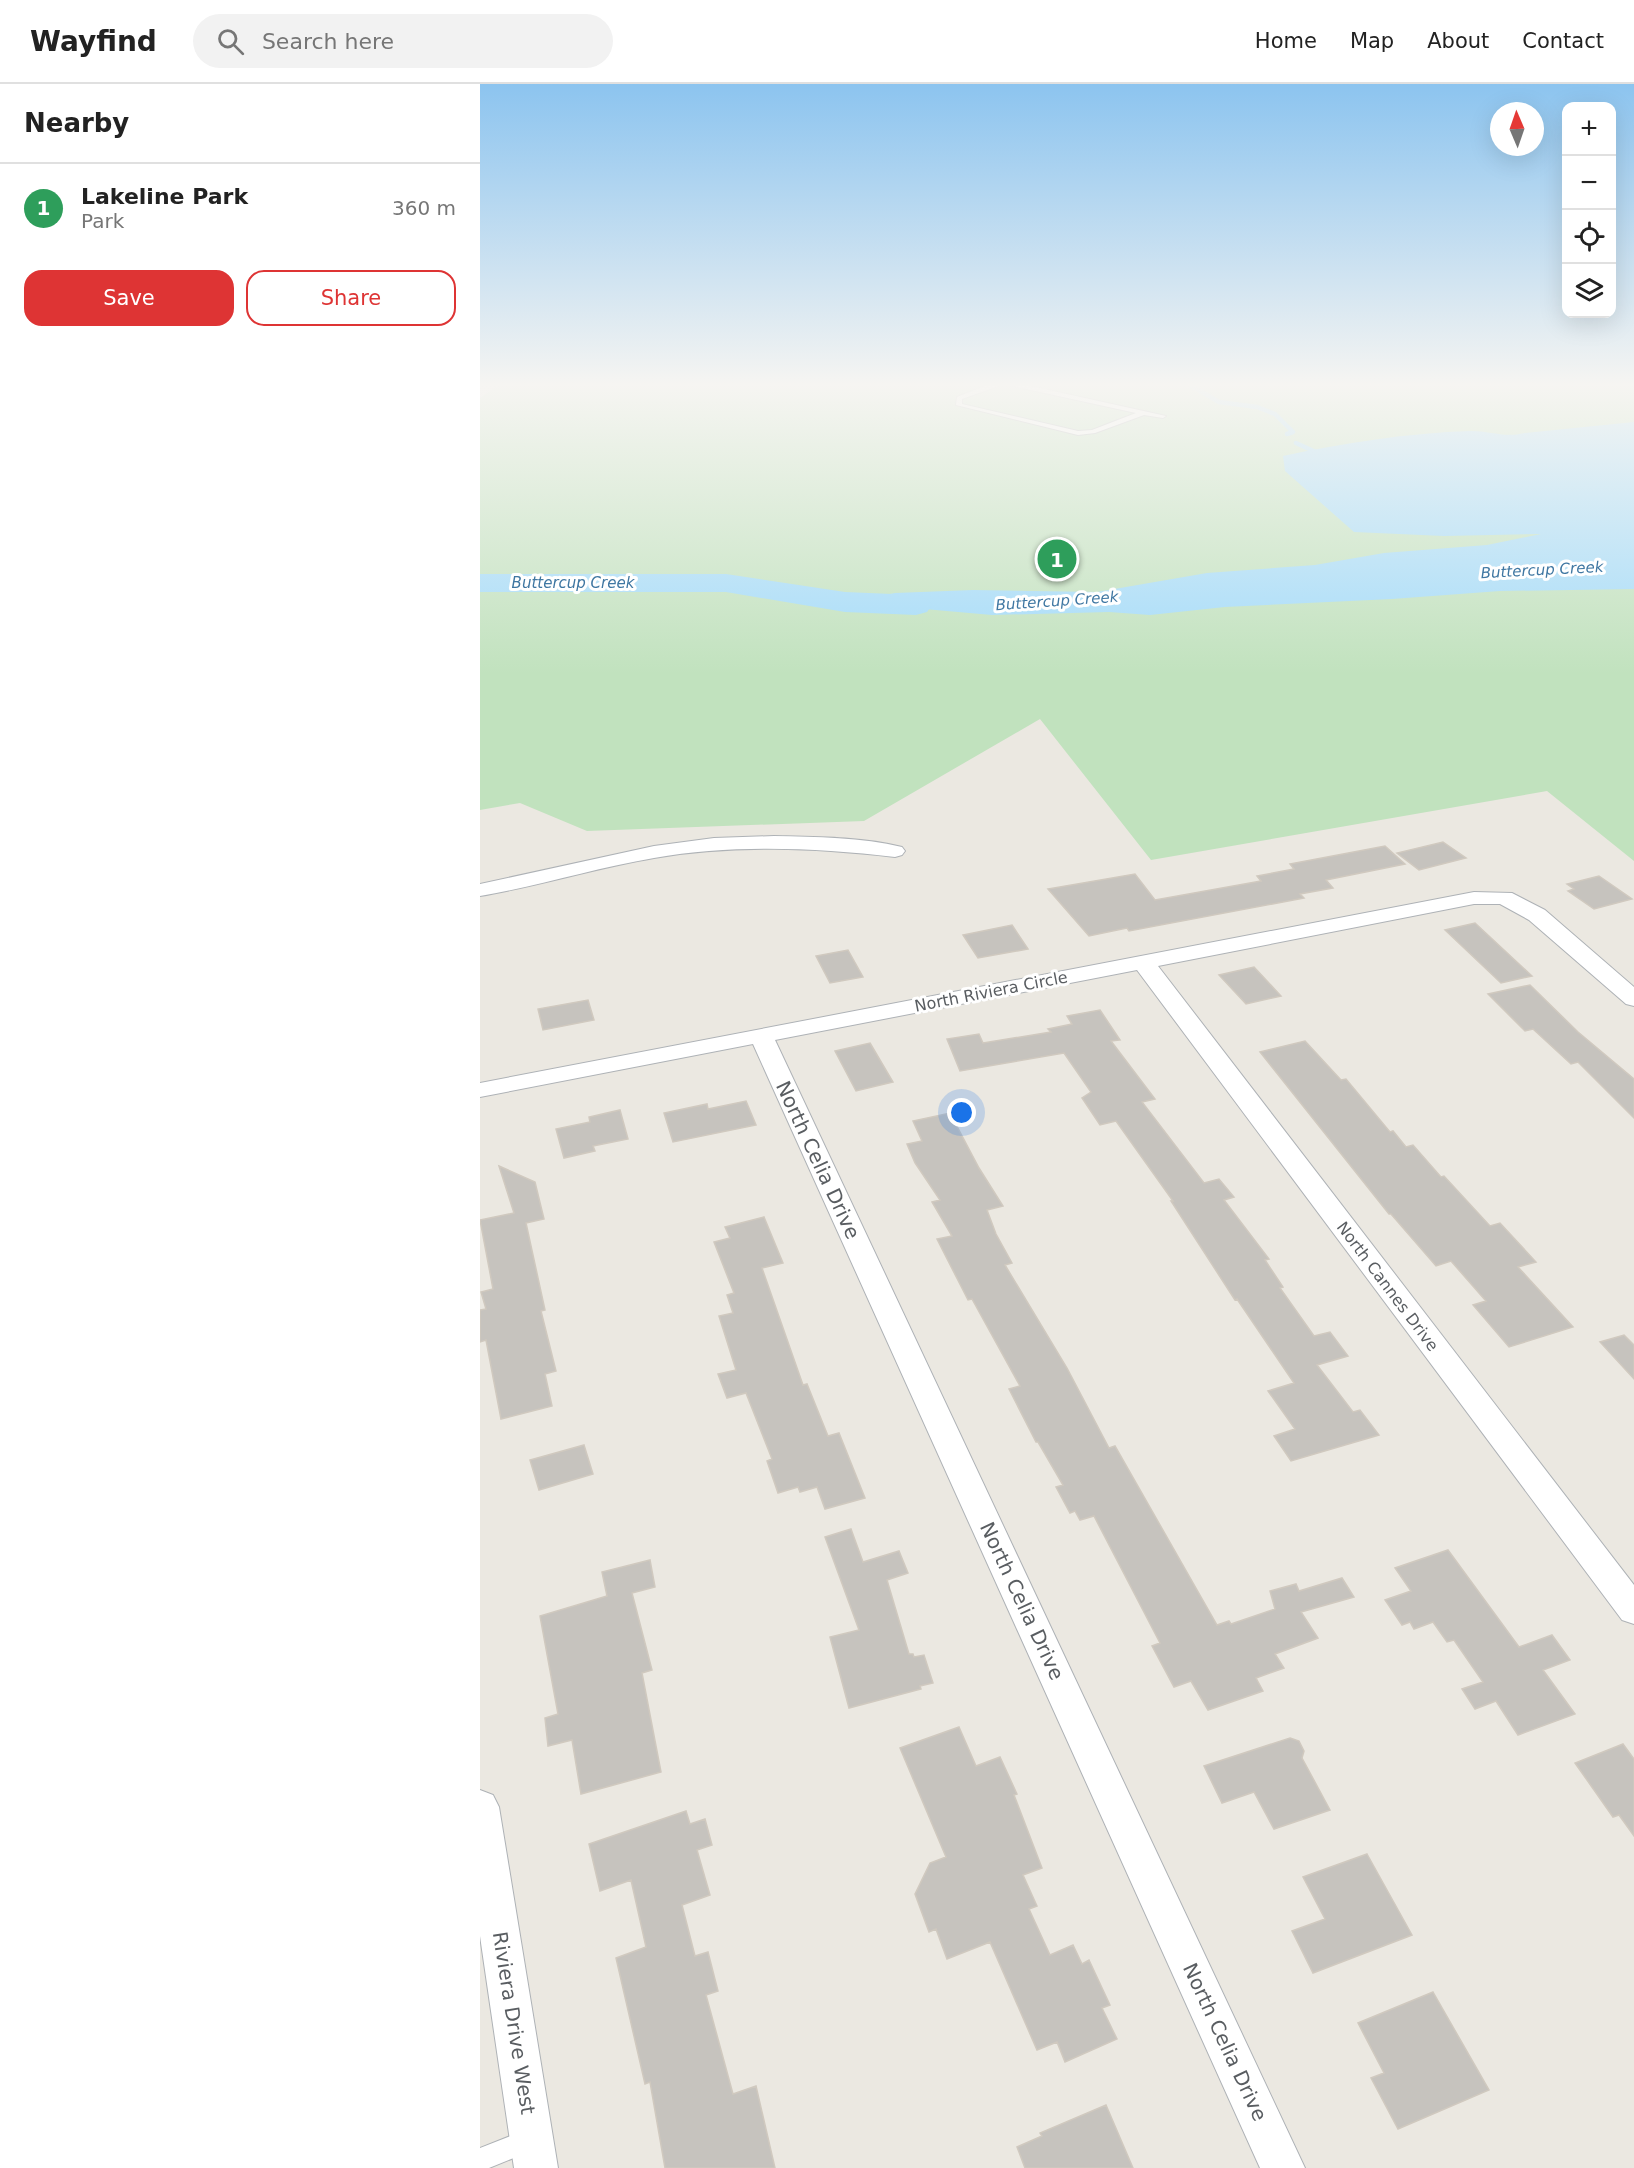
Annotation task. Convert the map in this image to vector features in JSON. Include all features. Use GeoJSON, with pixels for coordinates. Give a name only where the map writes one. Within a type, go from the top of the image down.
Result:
{"type":"FeatureCollection","features":[{"type":"Feature","properties":{"kind":"street"},"geometry":{"type":"LineString","coordinates":[[480,891],[654,852],[715,844],[784,842],[895,851]]}},
{"type":"Feature","properties":{"kind":"street","name":"North Riviera Circle"},"geometry":{"type":"LineString","coordinates":[[480,1090],[760,1034],[1143,963],[1474,898],[1504,898],[1537,915],[1634,999]]}},
{"type":"Feature","properties":{"kind":"street","name":"North Cannes Drive"},"geometry":{"type":"LineString","coordinates":[[1143,963],[1634,1610]]}},
{"type":"Feature","properties":{"kind":"street","name":"North Celia Drive"},"geometry":{"type":"LineString","coordinates":[[760,1034],[1283,2168]]}},
{"type":"Feature","properties":{"kind":"street","name":"Riviera Drive West"},"geometry":{"type":"LineString","coordinates":[[480,1807],[534,2154]]}},
{"type":"Feature","properties":{"kind":"lane"},"geometry":{"type":"LineString","coordinates":[[480,2160],[534,2154]]}},
{"type":"Feature","properties":{"kind":"green space"},"geometry":{"type":"Polygon","coordinates":[[[480,479],[1634,479],[1634,861],[1547,791],[1151,860],[1040,719],[864,821],[587,831],[520,803],[480,810],[480,479]]]}},
{"type":"Feature","properties":{"kind":"water"},"geometry":{"type":"Polygon","coordinates":[[[1294,479],[1634,479],[1634,589],[1500,591],[1225,607],[1150,615],[1109,612],[992,615],[845,602],[895,593],[973,590],[1097,592],[1207,573],[1315,565],[1384,553],[1487,545],[1541,534],[1444,536],[1354,532],[1294,479]]]}},
{"type":"Feature","properties":{"kind":"building"},"geometry":{"type":"Polygon","coordinates":[[[1443,842],[1466,858],[1419,870],[1397,853],[1443,842]]]}},
{"type":"Feature","properties":{"kind":"building"},"geometry":{"type":"Polygon","coordinates":[[[1385,846],[1405,864],[1326,880],[1333,888],[1300,894],[1304,898],[1129,931],[1127,928],[1089,936],[1048,889],[1135,874],[1155,900],[1261,881],[1257,876],[1294,869],[1290,864],[1385,846]]]}},
{"type":"Feature","properties":{"kind":"building"},"geometry":{"type":"Polygon","coordinates":[[[1599,876],[1632,899],[1594,909],[1568,891],[1574,889],[1567,884],[1599,876]]]}},
{"type":"Feature","properties":{"kind":"building"},"geometry":{"type":"Polygon","coordinates":[[[1475,923],[1532,976],[1501,983],[1445,930],[1475,923]]]}},
{"type":"Feature","properties":{"kind":"building"},"geometry":{"type":"Polygon","coordinates":[[[1012,925],[1028,949],[978,958],[963,935],[1012,925]]]}},
{"type":"Feature","properties":{"kind":"building"},"geometry":{"type":"Polygon","coordinates":[[[848,950],[863,977],[830,983],[816,956],[848,950]]]}},
{"type":"Feature","properties":{"kind":"building"},"geometry":{"type":"Polygon","coordinates":[[[1254,967],[1281,996],[1246,1004],[1219,975],[1254,967]]]}},
{"type":"Feature","properties":{"kind":"building"},"geometry":{"type":"Polygon","coordinates":[[[1530,985],[1578,1032],[1634,1079],[1634,1118],[1578,1062],[1571,1064],[1533,1029],[1525,1031],[1488,994],[1530,985]]]}},
{"type":"Feature","properties":{"kind":"building"},"geometry":{"type":"Polygon","coordinates":[[[588,1000],[594,1020],[543,1030],[538,1009],[588,1000]]]}},
{"type":"Feature","properties":{"kind":"building"},"geometry":{"type":"Polygon","coordinates":[[[1100,1010],[1120,1040],[1111,1041],[1155,1099],[1142,1102],[1204,1183],[1219,1179],[1234,1197],[1224,1200],[1269,1259],[1265,1260],[1283,1287],[1280,1288],[1314,1336],[1330,1332],[1348,1356],[1317,1365],[1353,1412],[1360,1410],[1379,1435],[1291,1461],[1274,1436],[1295,1429],[1268,1391],[1294,1383],[1237,1299],[1235,1300],[1171,1201],[1173,1201],[1116,1121],[1100,1125],[1082,1098],[1091,1092],[1064,1053],[960,1071],[947,1039],[979,1034],[983,1043],[1051,1032],[1048,1029],[1072,1024],[1067,1016],[1100,1010]]]}},
{"type":"Feature","properties":{"kind":"building"},"geometry":{"type":"Polygon","coordinates":[[[1305,1041],[1341,1080],[1346,1079],[1390,1132],[1393,1131],[1406,1147],[1413,1145],[1490,1226],[1500,1223],[1536,1262],[1518,1267],[1573,1327],[1509,1347],[1473,1305],[1486,1301],[1451,1261],[1436,1266],[1389,1214],[1260,1052],[1305,1041]]]}},
{"type":"Feature","properties":{"kind":"building"},"geometry":{"type":"Polygon","coordinates":[[[870,1043],[893,1082],[856,1091],[835,1051],[870,1043]]]}},
{"type":"Feature","properties":{"kind":"building"},"geometry":{"type":"Polygon","coordinates":[[[746,1101],[756,1125],[673,1142],[664,1113],[707,1104],[708,1109],[746,1101]]]}},
{"type":"Feature","properties":{"kind":"building"},"geometry":{"type":"Polygon","coordinates":[[[620,1110],[628,1139],[593,1146],[595,1151],[564,1158],[556,1129],[590,1122],[589,1117],[620,1110]]]}},
{"type":"Feature","properties":{"kind":"building"},"geometry":{"type":"Polygon","coordinates":[[[950,1113],[979,1168],[1003,1206],[987,1210],[996,1234],[1012,1263],[1005,1265],[1067,1368],[1109,1448],[1115,1446],[1217,1625],[1229,1621],[1231,1624],[1275,1609],[1270,1591],[1296,1584],[1299,1591],[1342,1578],[1354,1597],[1301,1612],[1318,1638],[1275,1654],[1284,1668],[1256,1678],[1263,1691],[1208,1710],[1191,1681],[1174,1687],[1152,1646],[1160,1643],[1094,1516],[1080,1520],[1075,1511],[1070,1513],[1056,1487],[1063,1485],[1036,1442],[1009,1389],[1020,1386],[972,1299],[968,1300],[937,1239],[952,1236],[932,1202],[940,1200],[915,1163],[907,1144],[922,1141],[913,1121],[950,1113]]]}},
{"type":"Feature","properties":{"kind":"building"},"geometry":{"type":"Polygon","coordinates":[[[499,1166],[535,1182],[544,1219],[526,1223],[545,1310],[541,1311],[556,1371],[545,1374],[552,1406],[501,1419],[486,1340],[480,1342],[480,1310],[486,1309],[481,1292],[493,1289],[480,1220],[514,1213],[499,1166]]]}},
{"type":"Feature","properties":{"kind":"building"},"geometry":{"type":"Polygon","coordinates":[[[764,1217],[783,1263],[762,1268],[803,1385],[807,1384],[828,1436],[839,1433],[865,1498],[825,1509],[817,1487],[800,1492],[798,1487],[778,1493],[767,1461],[772,1459],[746,1393],[727,1398],[718,1374],[736,1370],[719,1316],[733,1313],[727,1295],[734,1293],[714,1242],[730,1238],[725,1227],[764,1217]]]}},
{"type":"Feature","properties":{"kind":"building"},"geometry":{"type":"Polygon","coordinates":[[[1624,1335],[1634,1345],[1634,1379],[1600,1342],[1624,1335]]]}},
{"type":"Feature","properties":{"kind":"building"},"geometry":{"type":"Polygon","coordinates":[[[584,1445],[593,1474],[539,1490],[530,1460],[584,1445]]]}},
{"type":"Feature","properties":{"kind":"building"},"geometry":{"type":"Polygon","coordinates":[[[851,1529],[863,1562],[899,1551],[908,1573],[887,1580],[909,1654],[913,1654],[914,1657],[924,1655],[933,1683],[920,1686],[921,1689],[849,1708],[830,1637],[859,1630],[825,1537],[851,1529]]]}},
{"type":"Feature","properties":{"kind":"building"},"geometry":{"type":"Polygon","coordinates":[[[1448,1550],[1519,1647],[1552,1635],[1570,1660],[1543,1670],[1575,1714],[1518,1735],[1496,1701],[1475,1709],[1462,1689],[1483,1682],[1454,1640],[1447,1642],[1433,1622],[1414,1629],[1410,1622],[1402,1625],[1385,1600],[1411,1591],[1395,1568],[1448,1550]]]}},
{"type":"Feature","properties":{"kind":"building"},"geometry":{"type":"Polygon","coordinates":[[[650,1560],[655,1587],[632,1593],[652,1670],[642,1673],[661,1772],[581,1794],[572,1740],[548,1746],[545,1718],[558,1714],[540,1616],[607,1596],[602,1572],[650,1560]]]}},
{"type":"Feature","properties":{"kind":"building"},"geometry":{"type":"Polygon","coordinates":[[[959,1727],[976,1766],[1000,1757],[1017,1794],[1014,1795],[1042,1868],[1023,1875],[1037,1906],[1029,1909],[1050,1955],[1073,1945],[1082,1964],[1089,1960],[1110,2005],[1102,2008],[1117,2039],[1065,2062],[1057,2042],[1037,2050],[990,1942],[947,1959],[936,1929],[929,1932],[915,1894],[930,1863],[946,1857],[900,1748],[959,1727]]]}},
{"type":"Feature","properties":{"kind":"building"},"geometry":{"type":"Polygon","coordinates":[[[1290,1738],[1299,1741],[1304,1751],[1302,1758],[1330,1810],[1274,1829],[1254,1792],[1222,1803],[1204,1766],[1290,1738]]]}},
{"type":"Feature","properties":{"kind":"building"},"geometry":{"type":"Polygon","coordinates":[[[1623,1744],[1634,1759],[1634,1836],[1619,1815],[1613,1817],[1575,1763],[1623,1744]]]}},
{"type":"Feature","properties":{"kind":"building"},"geometry":{"type":"Polygon","coordinates":[[[686,1811],[690,1824],[705,1819],[712,1845],[697,1850],[710,1895],[682,1905],[695,1956],[708,1952],[718,1991],[706,1995],[733,2094],[756,2086],[775,2168],[665,2168],[650,2082],[645,2084],[616,1958],[646,1947],[631,1880],[600,1891],[589,1844],[686,1811]]]}},
{"type":"Feature","properties":{"kind":"building"},"geometry":{"type":"Polygon","coordinates":[[[1367,1854],[1412,1935],[1313,1973],[1292,1931],[1325,1919],[1303,1877],[1367,1854]]]}},
{"type":"Feature","properties":{"kind":"building"},"geometry":{"type":"Polygon","coordinates":[[[1433,1992],[1489,2090],[1398,2129],[1371,2078],[1384,2073],[1358,2023],[1433,1992]]]}},
{"type":"Feature","properties":{"kind":"building"},"geometry":{"type":"Polygon","coordinates":[[[1106,2105],[1133,2168],[1025,2168],[1017,2147],[1042,2136],[1040,2133],[1106,2105]]]}},
{"type":"Feature","properties":{"kind":"waterway","name":"Buttercup Creek"},"geometry":{"type":"LineString","coordinates":[[480,583],[726,583],[845,602],[916,605]]}},
{"type":"Feature","properties":{"kind":"place","name":"Lakeline Park"},"geometry":{"type":"Point","coordinates":[1057,559]}}]}
